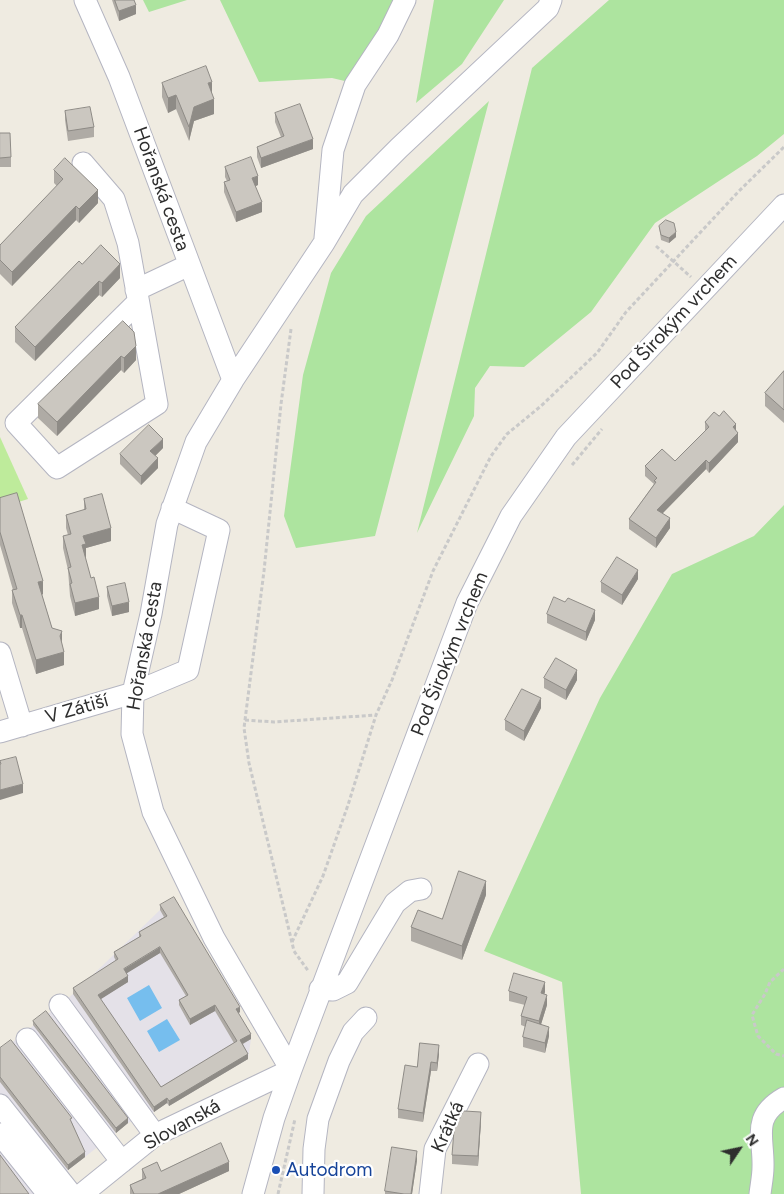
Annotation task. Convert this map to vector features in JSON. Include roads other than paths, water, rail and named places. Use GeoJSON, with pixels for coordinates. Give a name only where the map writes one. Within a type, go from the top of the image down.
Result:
{"type":"FeatureCollection","features":[{"type":"Feature","properties":{"kind":"street","name":"Hořanská cesta"},"geometry":{"type":"LineString","coordinates":[[85,0],[119,77],[233,380]]}},
{"type":"Feature","properties":{"kind":"street","name":"Hořanská cesta"},"geometry":{"type":"LineString","coordinates":[[291,1070],[214,938],[153,812],[132,734],[133,693],[151,614],[167,524],[196,442],[233,380],[324,243],[333,150],[355,85],[388,35],[405,0]]}},
{"type":"Feature","properties":{"kind":"street"},"geometry":{"type":"LineString","coordinates":[[324,243],[353,194],[399,148],[548,8],[551,0]]}},
{"type":"Feature","properties":{"kind":"street"},"geometry":{"type":"LineString","coordinates":[[83,163],[114,199],[128,243],[137,296],[157,404],[57,468],[16,423],[137,296],[189,265]]}},
{"type":"Feature","properties":{"kind":"street","name":"Pod Širokým vrchem"},"geometry":{"type":"LineString","coordinates":[[253,1194],[274,1118],[320,989],[467,603],[511,516],[566,437],[784,205]]}},
{"type":"Feature","properties":{"kind":"street","name":"V Zátiší"},"geometry":{"type":"LineString","coordinates":[[0,732],[133,693],[188,670],[219,530],[172,508]]}},
{"type":"Feature","properties":{"kind":"street","name":"V Zátiší"},"geometry":{"type":"LineString","coordinates":[[0,653],[22,726]]}},
{"type":"Feature","properties":{"kind":"street"},"geometry":{"type":"LineString","coordinates":[[320,989],[333,990],[347,983],[395,903],[410,891],[421,889]]}},
{"type":"Feature","properties":{"kind":"street"},"geometry":{"type":"LineString","coordinates":[[60,1005],[155,1135]]}},
{"type":"Feature","properties":{"kind":"street"},"geometry":{"type":"LineString","coordinates":[[313,1194],[314,1149],[318,1119],[339,1061],[352,1032],[366,1018]]}},
{"type":"Feature","properties":{"kind":"street"},"geometry":{"type":"LineString","coordinates":[[27,1039],[122,1162]]}},
{"type":"Feature","properties":{"kind":"street","name":"Krátká"},"geometry":{"type":"LineString","coordinates":[[430,1194],[435,1149],[478,1064]]}},
{"type":"Feature","properties":{"kind":"street","name":"Slovanská"},"geometry":{"type":"LineString","coordinates":[[82,1194],[155,1135],[291,1070]]}},
{"type":"Feature","properties":{"kind":"street"},"geometry":{"type":"LineString","coordinates":[[760,1194],[763,1167],[760,1131],[765,1115],[784,1098]]}},
{"type":"Feature","properties":{"kind":"street"},"geometry":{"type":"LineString","coordinates":[[0,1105],[71,1194]]}},
{"type":"Feature","properties":{"kind":"street"},"geometry":{"type":"LineString","coordinates":[[0,1134],[48,1194]]}},
{"type":"Feature","properties":{"kind":"water"},"geometry":{"type":"Polygon","coordinates":[[[149,985],[162,1008],[140,1021],[127,998],[149,985]]]}},
{"type":"Feature","properties":{"kind":"water"},"geometry":{"type":"Polygon","coordinates":[[[167,1019],[180,1040],[159,1052],[147,1031],[167,1019]]]}},
{"type":"Feature","properties":{"kind":"place","name":"Autodrom"},"geometry":{"type":"Point","coordinates":[276,1170]}}]}
